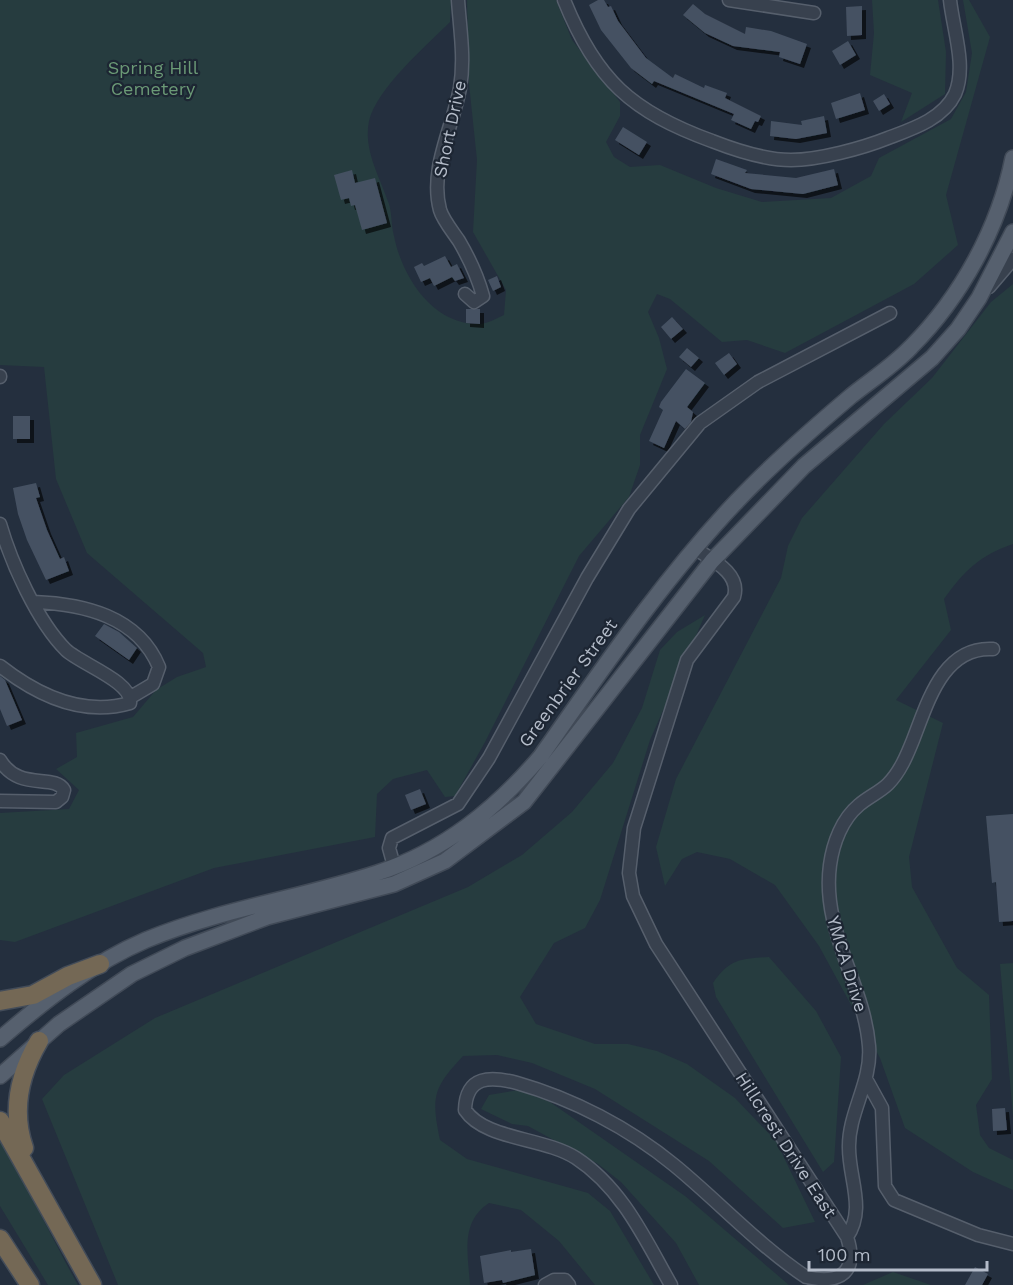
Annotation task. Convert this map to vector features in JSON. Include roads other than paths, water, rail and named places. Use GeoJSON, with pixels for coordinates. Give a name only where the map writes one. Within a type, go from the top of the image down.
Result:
{"type":"FeatureCollection","features":[{"type":"Feature","properties":{"kind":"highway"},"geometry":{"type":"LineString","coordinates":[[0,1001],[33,995],[68,976],[100,964]]}},
{"type":"Feature","properties":{"kind":"highway"},"geometry":{"type":"LineString","coordinates":[[32,1179],[17,1127],[17,1104],[27,1060],[39,1041]]}},
{"type":"Feature","properties":{"kind":"highway"},"geometry":{"type":"LineString","coordinates":[[0,1121],[92,1285]]}},
{"type":"Feature","properties":{"kind":"highway"},"geometry":{"type":"LineString","coordinates":[[0,1239],[30,1285]]}},
{"type":"Feature","properties":{"kind":"main road","name":"Greenbrier Street"},"geometry":{"type":"LineString","coordinates":[[0,1039],[100,964],[144,941],[252,905],[378,873],[439,845],[471,825],[516,786],[541,756],[630,630],[694,548],[739,499],[796,444],[910,349],[928,328],[966,276],[1009,193],[1013,158]]}},
{"type":"Feature","properties":{"kind":"main road","name":"Greenbrier Street"},"geometry":{"type":"LineString","coordinates":[[0,1076],[39,1041],[101,994],[184,948],[267,917],[394,884],[445,861],[524,802],[712,561],[804,466],[932,358],[985,288],[1013,232]]}},
{"type":"Feature","properties":{"kind":"street","name":"Short Drive"},"geometry":{"type":"LineString","coordinates":[[458,0],[463,63],[455,111],[440,163],[438,193],[440,211],[462,246],[483,296],[474,302],[465,294]]}},
{"type":"Feature","properties":{"kind":"street"},"geometry":{"type":"LineString","coordinates":[[564,0],[590,54],[624,95],[646,112],[676,128],[730,148],[791,160],[874,144],[918,127],[941,111],[954,96],[959,79],[950,0]]}},
{"type":"Feature","properties":{"kind":"street"},"geometry":{"type":"LineString","coordinates":[[729,0],[814,13]]}},
{"type":"Feature","properties":{"kind":"street"},"geometry":{"type":"LineString","coordinates":[[967,314],[1013,259]]}},
{"type":"Feature","properties":{"kind":"street"},"geometry":{"type":"LineString","coordinates":[[394,866],[389,848],[392,838],[458,804],[464,797],[489,758],[587,578],[630,509],[700,423],[758,382],[890,313]]}},
{"type":"Feature","properties":{"kind":"street"},"geometry":{"type":"LineString","coordinates":[[0,524],[16,571],[34,603],[66,650],[125,688],[131,697],[130,703],[112,708],[94,709],[68,703],[40,693],[0,666]]}},
{"type":"Feature","properties":{"kind":"street","name":"Hillcrest Drive East"},"geometry":{"type":"LineString","coordinates":[[671,1285],[620,1200],[597,1174],[558,1149],[488,1130],[470,1118],[465,1110],[465,1102],[475,1084],[490,1078],[538,1089],[576,1105],[628,1133],[673,1164],[798,1271],[818,1283],[828,1283],[845,1276],[850,1268],[852,1252],[847,1237],[656,944],[633,896],[629,873],[634,828],[679,680],[692,650],[734,597],[736,588],[734,578],[694,548]]}},
{"type":"Feature","properties":{"kind":"street"},"geometry":{"type":"LineString","coordinates":[[34,603],[72,604],[103,612],[153,652],[159,667],[153,684],[131,697]]}},
{"type":"Feature","properties":{"kind":"street","name":"YMCA Drive"},"geometry":{"type":"LineString","coordinates":[[847,1237],[852,1229],[856,1209],[849,1149],[851,1130],[866,1079],[869,1045],[864,1018],[829,905],[828,878],[833,849],[848,816],[888,784],[900,768],[930,698],[950,665],[957,658],[977,648],[993,649]]}},
{"type":"Feature","properties":{"kind":"street"},"geometry":{"type":"LineString","coordinates":[[0,760],[17,778],[54,783],[64,790],[62,797],[47,803],[0,801]]}},
{"type":"Feature","properties":{"kind":"street"},"geometry":{"type":"LineString","coordinates":[[866,1079],[882,1108],[885,1186],[894,1200],[978,1234],[1013,1244]]}},
{"type":"Feature","properties":{"kind":"street"},"geometry":{"type":"LineString","coordinates":[[545,1285],[554,1280],[565,1280],[569,1285]]}},
{"type":"Feature","properties":{"kind":"park label","name":"Spring Hill Cemetery"},"geometry":{"type":"Point","coordinates":[153,78]}}]}
